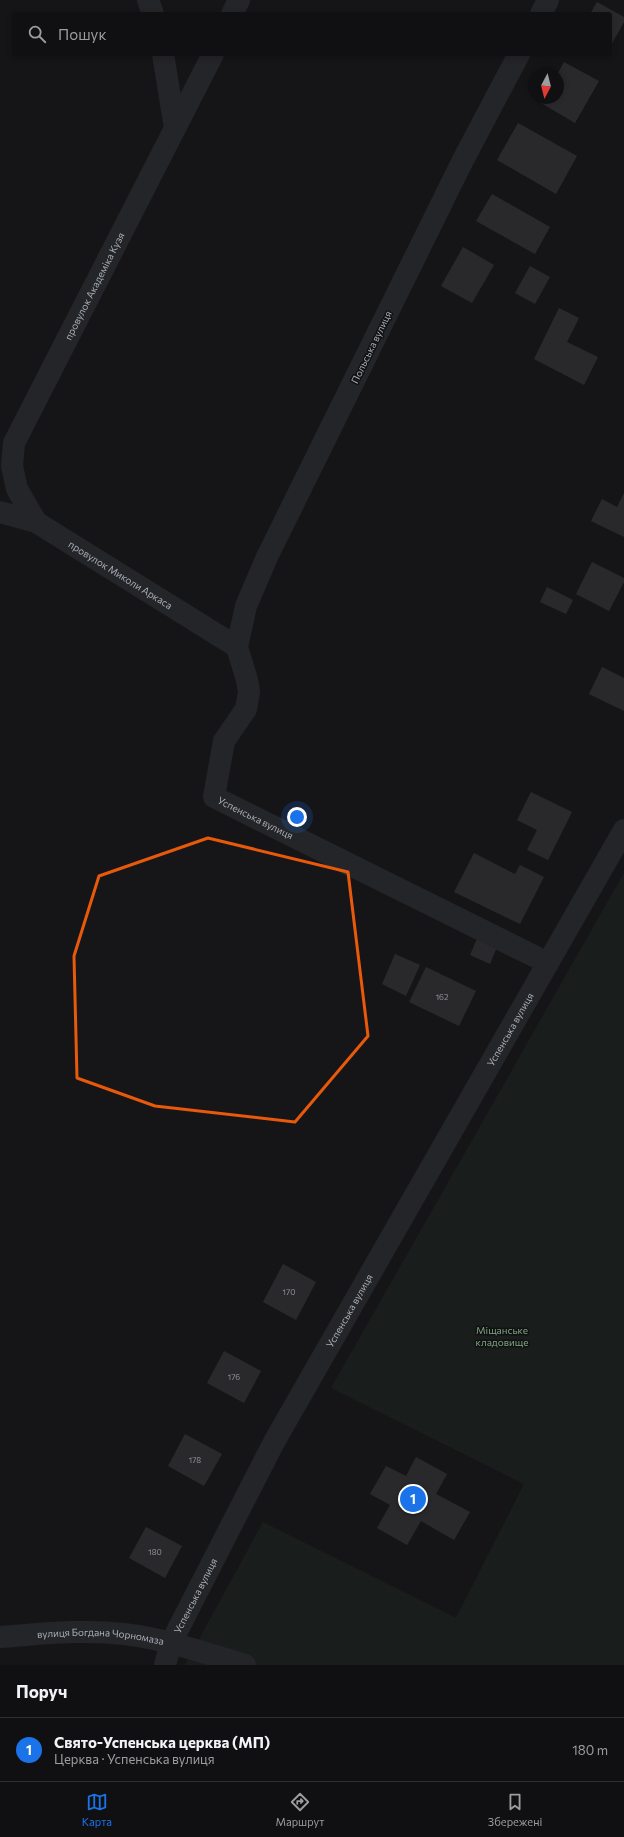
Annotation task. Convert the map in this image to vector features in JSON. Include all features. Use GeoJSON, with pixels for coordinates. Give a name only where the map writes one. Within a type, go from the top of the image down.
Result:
{"type":"FeatureCollection","features":[{"type":"Feature","properties":{"kind":"street"},"geometry":{"type":"LineString","coordinates":[[148,0],[152,12]]}},
{"type":"Feature","properties":{"kind":"street"},"geometry":{"type":"LineString","coordinates":[[233,12],[239,0]]}},
{"type":"Feature","properties":{"kind":"street"},"geometry":{"type":"LineString","coordinates":[[542,12],[548,0]]}},
{"type":"Feature","properties":{"kind":"street"},"geometry":{"type":"LineString","coordinates":[[163,56],[175,128]]}},
{"type":"Feature","properties":{"kind":"street","name":"провулок Академіка Кузя"},"geometry":{"type":"LineString","coordinates":[[36,522],[17,489],[12,466],[14,443],[212,56]]}},
{"type":"Feature","properties":{"kind":"street","name":"Польська вулиця"},"geometry":{"type":"LineString","coordinates":[[237,647],[246,606],[267,558],[462,162],[519,56]]}},
{"type":"Feature","properties":{"kind":"street","name":"провулок Миколи Аркаса"},"geometry":{"type":"LineString","coordinates":[[0,512],[36,522],[237,647]]}},
{"type":"Feature","properties":{"kind":"street","name":"Успенська вулиця"},"geometry":{"type":"LineString","coordinates":[[237,647],[248,680],[249,692],[246,709],[224,741],[214,797],[548,963]]}},
{"type":"Feature","properties":{"kind":"street","name":"Успенська вулиця"},"geometry":{"type":"LineString","coordinates":[[165,1665],[170,1642],[274,1442],[624,830]]}},
{"type":"Feature","properties":{"kind":"street","name":"вулиця Богдана Чорномаза"},"geometry":{"type":"LineString","coordinates":[[0,1637],[70,1632],[124,1634],[170,1642],[245,1665]]}},
{"type":"Feature","properties":{"kind":"highlighted area"},"geometry":{"type":"Polygon","coordinates":[[[208,838],[348,872],[368,1036],[295,1122],[155,1106],[77,1078],[74,956],[99,876],[208,838]]]}},
{"type":"Feature","properties":{"kind":"green space","name":"Міщанське кладовище"},"geometry":{"type":"Polygon","coordinates":[[[624,873],[624,1665],[185,1665],[263,1522],[456,1618],[524,1484],[331,1388],[624,873]]]}},
{"type":"Feature","properties":{"kind":"building"},"geometry":{"type":"Polygon","coordinates":[[[597,2],[624,17],[624,22],[612,43],[612,12],[591,12],[597,2]]]}},
{"type":"Feature","properties":{"kind":"building"},"geometry":{"type":"Polygon","coordinates":[[[564,62],[599,81],[575,123],[543,104],[564,104],[564,68],[561,68],[564,62]]]}},
{"type":"Feature","properties":{"kind":"building"},"geometry":{"type":"Polygon","coordinates":[[[518,123],[577,156],[556,194],[497,160],[518,123]]]}},
{"type":"Feature","properties":{"kind":"building"},"geometry":{"type":"Polygon","coordinates":[[[492,194],[550,227],[535,254],[476,221],[492,194]]]}},
{"type":"Feature","properties":{"kind":"building"},"geometry":{"type":"Polygon","coordinates":[[[463,247],[494,265],[472,303],[441,286],[463,247]]]}},
{"type":"Feature","properties":{"kind":"building"},"geometry":{"type":"Polygon","coordinates":[[[530,266],[550,277],[535,304],[515,293],[530,266]]]}},
{"type":"Feature","properties":{"kind":"building"},"geometry":{"type":"Polygon","coordinates":[[[559,308],[579,318],[567,342],[598,357],[584,385],[534,359],[559,308]]]}},
{"type":"Feature","properties":{"kind":"building"},"geometry":{"type":"Polygon","coordinates":[[[624,493],[624,537],[591,521],[602,499],[617,507],[624,493]]]}},
{"type":"Feature","properties":{"kind":"building"},"geometry":{"type":"Polygon","coordinates":[[[592,562],[624,578],[624,582],[609,611],[576,594],[592,562]]]}},
{"type":"Feature","properties":{"kind":"building"},"geometry":{"type":"Polygon","coordinates":[[[547,587],[573,600],[566,614],[540,602],[547,587]]]}},
{"type":"Feature","properties":{"kind":"building"},"geometry":{"type":"Polygon","coordinates":[[[602,667],[624,678],[624,711],[589,694],[602,667]]]}},
{"type":"Feature","properties":{"kind":"building"},"geometry":{"type":"Polygon","coordinates":[[[531,792],[572,812],[548,860],[527,850],[537,830],[517,820],[531,792]]]}},
{"type":"Feature","properties":{"kind":"building"},"geometry":{"type":"Polygon","coordinates":[[[474,853],[515,874],[520,865],[544,877],[520,924],[454,892],[474,853]]]}},
{"type":"Feature","properties":{"kind":"building"},"geometry":{"type":"Polygon","coordinates":[[[479,934],[499,942],[490,964],[470,955],[479,934]]]}},
{"type":"Feature","properties":{"kind":"building"},"geometry":{"type":"Polygon","coordinates":[[[395,954],[420,965],[406,996],[382,984],[395,954]]]}},
{"type":"Feature","properties":{"kind":"building"},"geometry":{"type":"Polygon","coordinates":[[[426,967],[476,991],[459,1026],[409,1002],[426,967]]]}},
{"type":"Feature","properties":{"kind":"building"},"geometry":{"type":"Polygon","coordinates":[[[283,1264],[316,1282],[296,1320],[263,1302],[283,1264]]]}},
{"type":"Feature","properties":{"kind":"building"},"geometry":{"type":"Polygon","coordinates":[[[224,1351],[261,1371],[244,1403],[207,1383],[224,1351]]]}},
{"type":"Feature","properties":{"kind":"building"},"geometry":{"type":"Polygon","coordinates":[[[185,1434],[222,1454],[204,1486],[168,1466],[185,1434]]]}},
{"type":"Feature","properties":{"kind":"building"},"geometry":{"type":"Polygon","coordinates":[[[416,1457],[447,1474],[436,1494],[470,1512],[454,1540],[421,1521],[407,1545],[377,1528],[390,1505],[370,1494],[386,1466],[406,1476],[416,1457]]]}},
{"type":"Feature","properties":{"kind":"building"},"geometry":{"type":"Polygon","coordinates":[[[146,1527],[182,1546],[165,1578],[129,1558],[146,1527]]]}},
{"type":"Feature","properties":{"kind":"place","name":"Свято-Успенська церква (МП)"},"geometry":{"type":"Point","coordinates":[413,1499]}}]}
